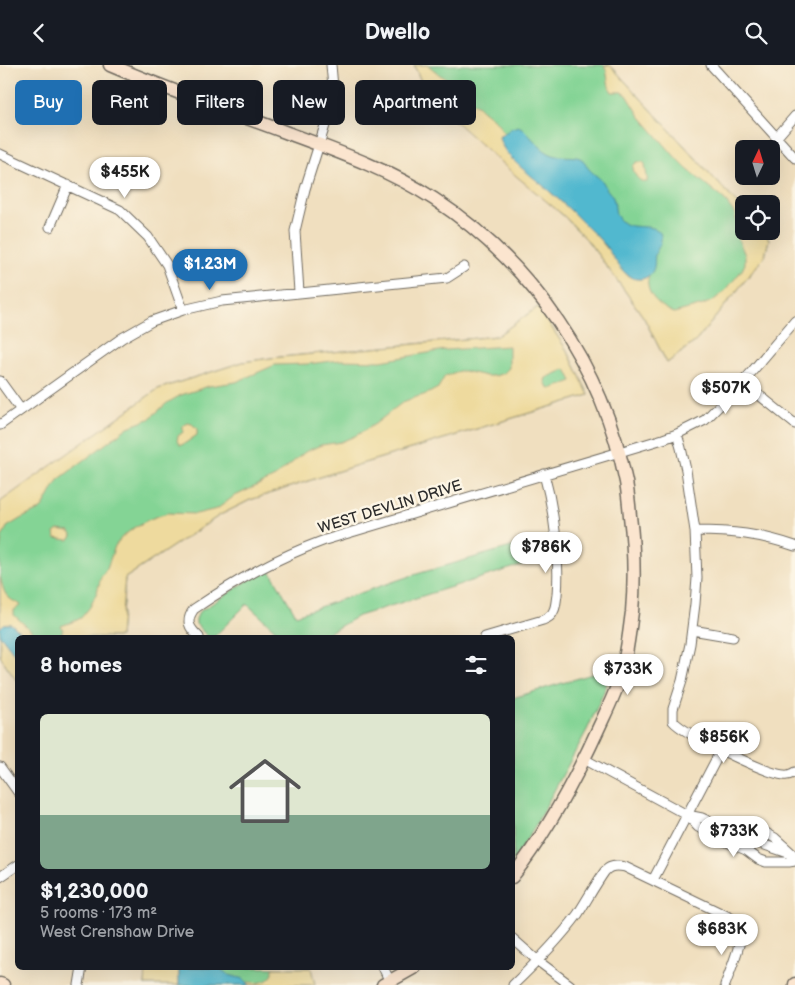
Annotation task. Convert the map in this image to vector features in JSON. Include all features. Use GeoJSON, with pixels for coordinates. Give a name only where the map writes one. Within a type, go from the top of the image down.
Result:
{"type":"FeatureCollection","features":[{"type":"Feature","properties":{"kind":"street"},"geometry":{"type":"LineString","coordinates":[[110,65],[375,167],[421,191],[464,220],[500,252],[540,296],[565,331],[594,383],[619,452],[626,483],[634,546],[634,595],[627,651],[620,679],[584,759],[545,829],[515,873]]}},
{"type":"Feature","properties":{"kind":"street"},"geometry":{"type":"LineString","coordinates":[[299,292],[295,231],[305,189],[328,119],[333,87],[331,65]]}},
{"type":"Feature","properties":{"kind":"street"},"geometry":{"type":"LineString","coordinates":[[711,65],[795,158]]}},
{"type":"Feature","properties":{"kind":"street"},"geometry":{"type":"LineString","coordinates":[[776,139],[795,116]]}},
{"type":"Feature","properties":{"kind":"street"},"geometry":{"type":"LineString","coordinates":[[0,154],[120,210],[148,237],[167,265],[183,310]]}},
{"type":"Feature","properties":{"kind":"street"},"geometry":{"type":"LineString","coordinates":[[50,227],[68,185]]}},
{"type":"Feature","properties":{"kind":"street"},"geometry":{"type":"LineString","coordinates":[[0,425],[122,338],[152,321],[183,310],[222,301],[447,278],[464,267]]}},
{"type":"Feature","properties":{"kind":"street","name":"WEST DEVLIN DRIVE"},"geometry":{"type":"LineString","coordinates":[[197,635],[192,630],[189,621],[194,609],[237,581],[288,555],[325,541],[677,434],[705,419],[743,382],[795,321]]}},
{"type":"Feature","properties":{"kind":"street"},"geometry":{"type":"LineString","coordinates":[[0,381],[21,410]]}},
{"type":"Feature","properties":{"kind":"street"},"geometry":{"type":"LineString","coordinates":[[743,382],[795,424]]}},
{"type":"Feature","properties":{"kind":"street"},"geometry":{"type":"LineString","coordinates":[[677,434],[686,469],[695,531],[696,578],[692,630],[685,669],[673,709],[674,721],[679,727],[747,762],[774,773],[782,775],[792,774]]}},
{"type":"Feature","properties":{"kind":"street"},"geometry":{"type":"LineString","coordinates":[[492,635],[543,620],[550,616],[554,610],[558,581],[557,548],[549,490],[544,474]]}},
{"type":"Feature","properties":{"kind":"street"},"geometry":{"type":"LineString","coordinates":[[695,531],[745,533],[795,546]]}},
{"type":"Feature","properties":{"kind":"street"},"geometry":{"type":"LineString","coordinates":[[692,630],[733,637]]}},
{"type":"Feature","properties":{"kind":"street"},"geometry":{"type":"LineString","coordinates":[[653,880],[721,750]]}},
{"type":"Feature","properties":{"kind":"street"},"geometry":{"type":"LineString","coordinates":[[584,759],[687,815],[702,818],[733,830],[766,833],[776,838],[794,857],[789,862],[766,862],[758,859],[746,850],[698,827],[687,815]]}},
{"type":"Feature","properties":{"kind":"street"},"geometry":{"type":"LineString","coordinates":[[0,767],[15,788]]}},
{"type":"Feature","properties":{"kind":"street"},"geometry":{"type":"LineString","coordinates":[[513,985],[538,961],[578,914],[601,876],[608,868],[616,865],[625,867],[729,917],[739,925],[741,937],[725,985]]}},
{"type":"Feature","properties":{"kind":"street"},"geometry":{"type":"LineString","coordinates":[[0,877],[15,867]]}},
{"type":"Feature","properties":{"kind":"street"},"geometry":{"type":"LineString","coordinates":[[515,941],[570,985]]}},
{"type":"Feature","properties":{"kind":"street"},"geometry":{"type":"LineString","coordinates":[[79,985],[82,970]]}},
{"type":"Feature","properties":{"kind":"street"},"geometry":{"type":"LineString","coordinates":[[384,970],[387,983],[410,970]]}},
{"type":"Feature","properties":{"kind":"green space"},"geometry":{"type":"Polygon","coordinates":[[[414,65],[610,65],[735,201],[735,240],[769,240],[765,256],[696,341],[667,363],[644,318],[587,240],[564,216],[460,125],[476,125],[476,80],[421,80],[414,65]]]}},
{"type":"Feature","properties":{"kind":"green space"},"geometry":{"type":"Polygon","coordinates":[[[538,307],[568,352],[589,395],[354,466],[250,500],[220,515],[125,578],[120,635],[15,635],[15,678],[0,656],[0,503],[158,389],[243,362],[497,336],[538,307]]]}},
{"type":"Feature","properties":{"kind":"green space"},"geometry":{"type":"Polygon","coordinates":[[[549,536],[551,556],[358,616],[328,633],[329,635],[281,635],[247,604],[216,635],[206,635],[196,624],[199,612],[269,569],[296,615],[410,576],[549,536]]]}},
{"type":"Feature","properties":{"kind":"green space"},"geometry":{"type":"Polygon","coordinates":[[[612,668],[587,730],[515,859],[515,697],[612,668]]]}},
{"type":"Feature","properties":{"kind":"green space"},"geometry":{"type":"Polygon","coordinates":[[[147,970],[311,970],[315,985],[145,985],[147,970]]]}},
{"type":"Feature","properties":{"kind":"sand"},"geometry":{"type":"Polygon","coordinates":[[[414,65],[428,65],[449,80],[421,80],[414,65]]]}},
{"type":"Feature","properties":{"kind":"sand"},"geometry":{"type":"Polygon","coordinates":[[[604,65],[610,65],[735,201],[735,214],[724,199],[677,159],[640,116],[627,95],[622,92],[612,92],[604,65]]]}},
{"type":"Feature","properties":{"kind":"sand"},"geometry":{"type":"Polygon","coordinates":[[[476,105],[497,122],[504,133],[500,135],[501,143],[516,162],[572,211],[596,235],[628,276],[639,279],[649,275],[648,288],[650,293],[658,303],[674,313],[703,305],[714,300],[726,290],[745,264],[745,255],[739,240],[769,240],[765,256],[696,341],[667,363],[644,318],[587,240],[564,216],[459,125],[476,125],[476,105]]]}},
{"type":"Feature","properties":{"kind":"sand"},"geometry":{"type":"Polygon","coordinates":[[[637,162],[645,164],[647,182],[641,181],[635,175],[633,166],[637,162]]]}},
{"type":"Feature","properties":{"kind":"sand"},"geometry":{"type":"Polygon","coordinates":[[[538,307],[568,352],[589,395],[354,466],[250,500],[220,515],[125,578],[120,635],[61,635],[63,628],[61,626],[81,618],[90,607],[115,546],[122,537],[135,527],[167,513],[196,514],[217,509],[233,497],[275,477],[305,452],[321,445],[341,442],[357,435],[375,424],[403,402],[438,388],[445,376],[459,371],[486,376],[504,373],[509,368],[509,346],[445,350],[381,361],[341,360],[275,365],[236,382],[209,386],[181,395],[167,403],[149,419],[128,427],[58,480],[43,507],[7,527],[2,537],[0,550],[0,502],[158,389],[243,362],[497,336],[538,307]],[[566,369],[546,378],[545,381],[548,388],[551,389],[572,381],[566,369]]]}},
{"type":"Feature","properties":{"kind":"sand"},"geometry":{"type":"Polygon","coordinates":[[[188,423],[197,429],[197,435],[180,445],[177,441],[178,436],[183,432],[183,426],[188,423]]]}},
{"type":"Feature","properties":{"kind":"sand"},"geometry":{"type":"Polygon","coordinates":[[[58,530],[70,532],[71,538],[68,540],[55,538],[54,533],[58,530]]]}},
{"type":"Feature","properties":{"kind":"sand"},"geometry":{"type":"Polygon","coordinates":[[[0,576],[8,597],[21,605],[14,610],[14,615],[36,635],[23,635],[14,626],[7,623],[0,628],[0,576]]]}},
{"type":"Feature","properties":{"kind":"sand"},"geometry":{"type":"Polygon","coordinates":[[[0,635],[15,654],[15,678],[0,656],[0,635]]]}},
{"type":"Feature","properties":{"kind":"sand"},"geometry":{"type":"Polygon","coordinates":[[[146,970],[179,970],[179,985],[145,985],[146,970]]]}},
{"type":"Feature","properties":{"kind":"sand"},"geometry":{"type":"Polygon","coordinates":[[[273,970],[311,970],[315,985],[250,985],[247,982],[258,983],[265,981],[273,974],[273,970]]]}},
{"type":"Feature","properties":{"kind":"water"},"geometry":{"type":"Polygon","coordinates":[[[518,126],[549,153],[556,156],[577,157],[583,160],[613,196],[616,213],[622,222],[627,225],[658,230],[661,234],[661,241],[656,253],[653,270],[650,274],[640,279],[627,275],[597,236],[563,203],[510,157],[501,144],[499,137],[518,126]]]}},
{"type":"Feature","properties":{"kind":"water"},"geometry":{"type":"Polygon","coordinates":[[[4,624],[11,624],[25,635],[15,635],[15,654],[0,635],[0,628],[4,624]]]}},
{"type":"Feature","properties":{"kind":"water"},"geometry":{"type":"Polygon","coordinates":[[[179,970],[222,970],[229,975],[244,979],[250,985],[179,985],[179,970]]]}}]}
